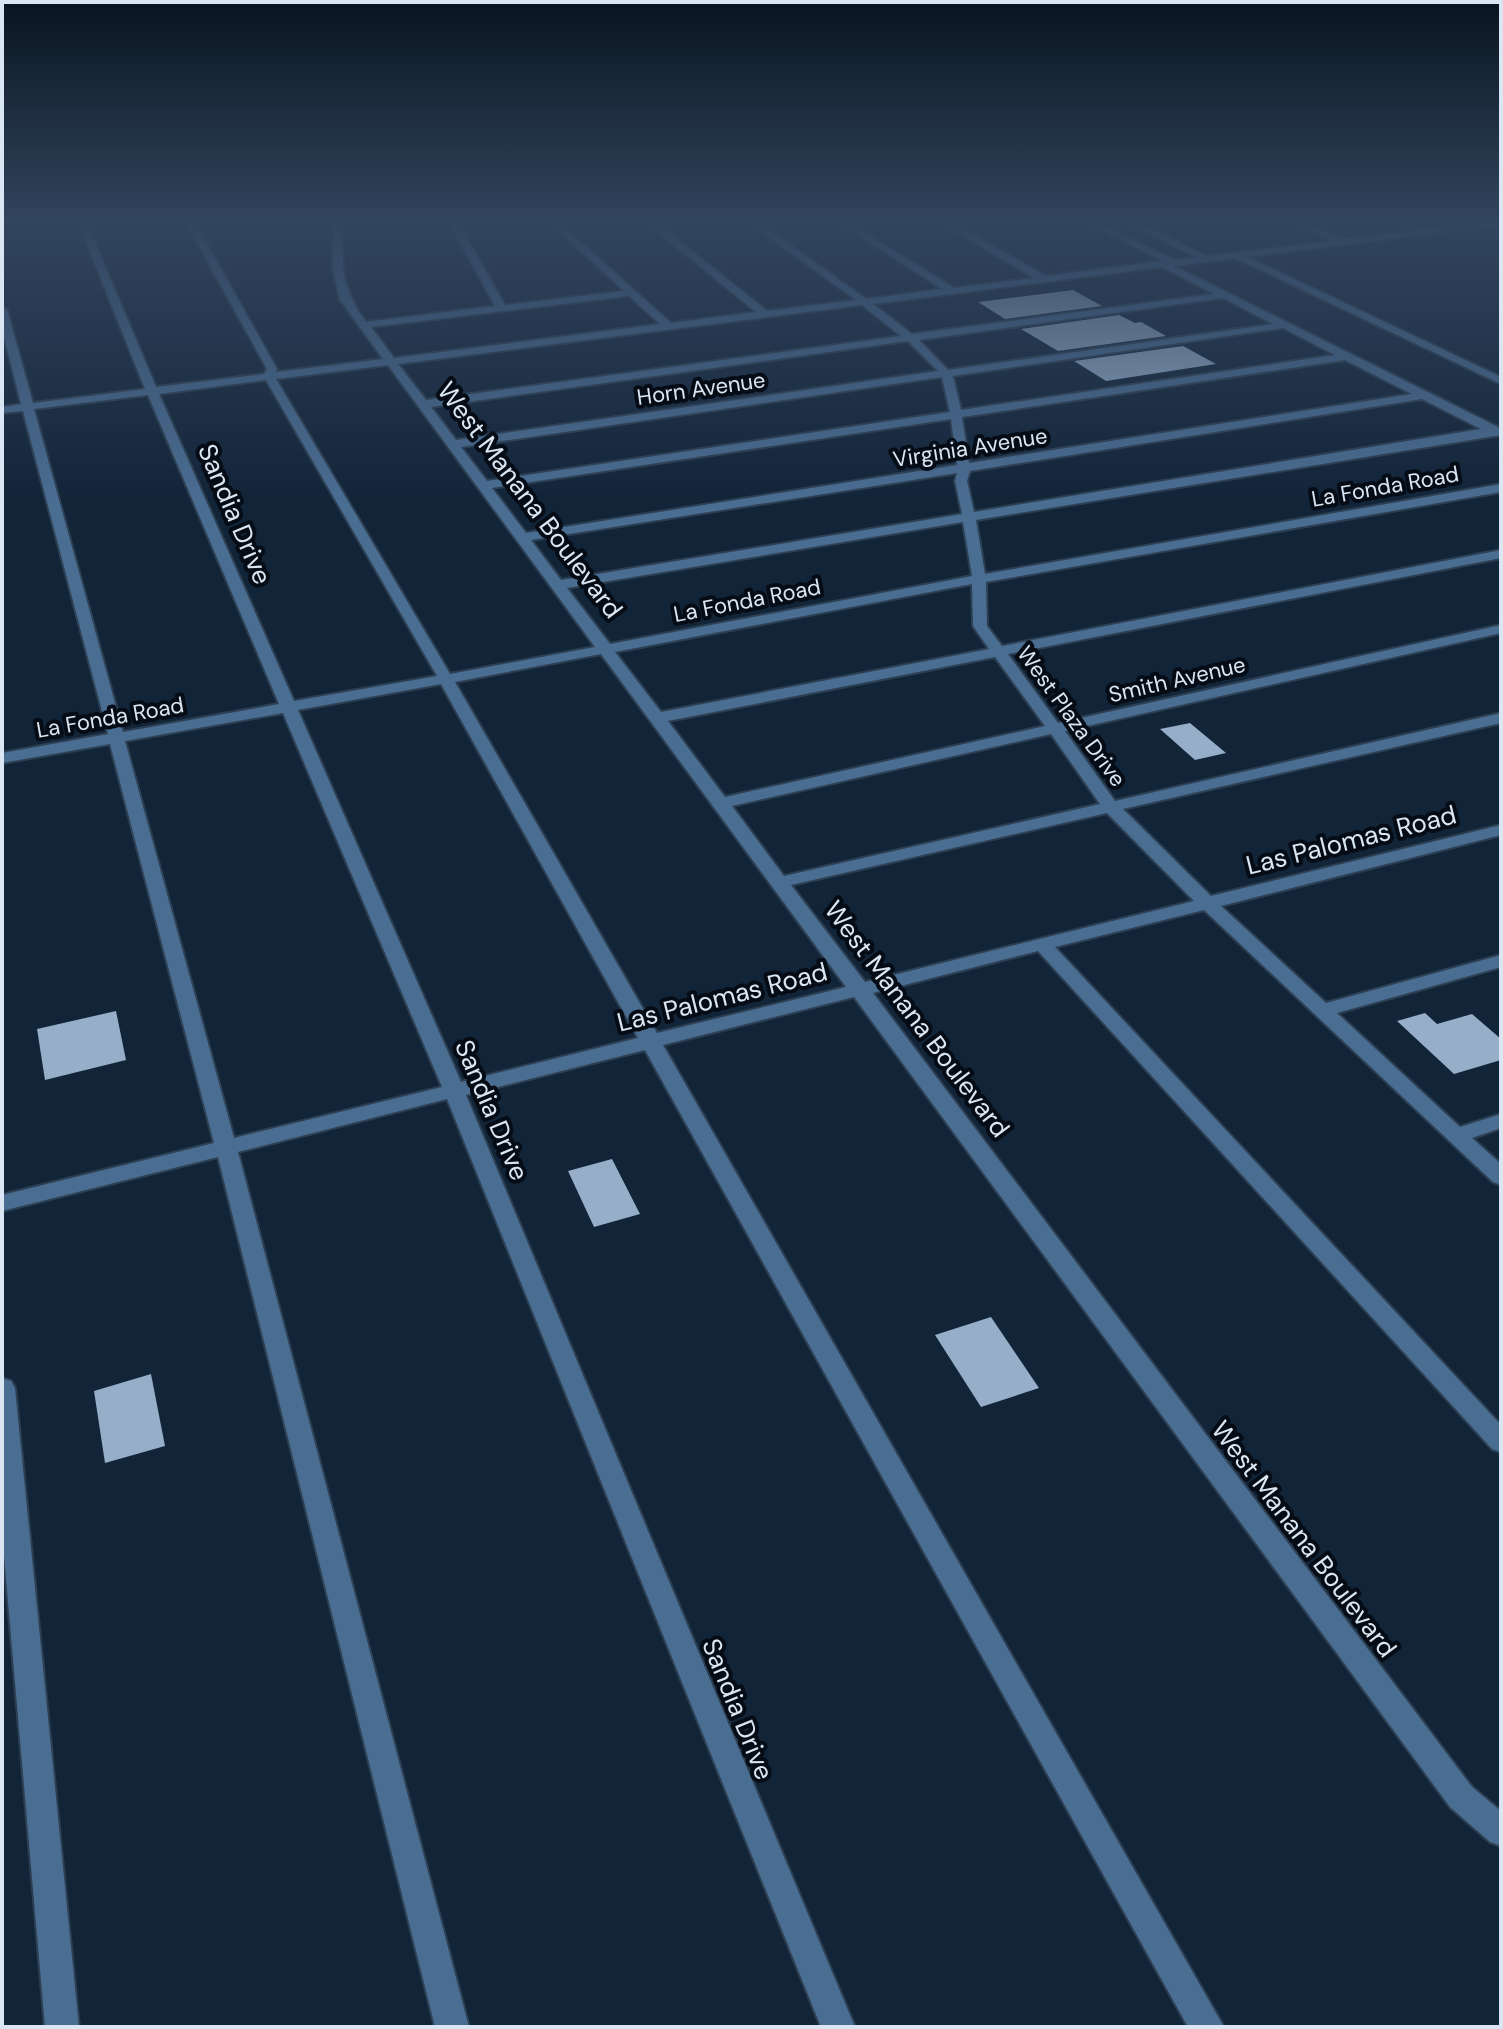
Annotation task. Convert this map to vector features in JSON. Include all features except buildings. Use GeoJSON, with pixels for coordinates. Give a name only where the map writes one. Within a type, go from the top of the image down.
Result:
{"type":"FeatureCollection","features":[{"type":"Feature","properties":{"kind":"street"},"geometry":{"type":"LineString","coordinates":[[3,314],[226,1147],[452,2027]]}},
{"type":"Feature","properties":{"kind":"street","name":"Sandia Drive"},"geometry":{"type":"LineString","coordinates":[[120,314],[454,1091],[838,2027]]}},
{"type":"Feature","properties":{"kind":"street"},"geometry":{"type":"LineString","coordinates":[[241,314],[272,369],[269,376]]}},
{"type":"Feature","properties":{"kind":"street","name":"West Manana Boulevard"},"geometry":{"type":"LineString","coordinates":[[355,314],[1461,1797],[1501,1831]]}},
{"type":"Feature","properties":{"kind":"street"},"geometry":{"type":"LineString","coordinates":[[364,325],[462,314]]}},
{"type":"Feature","properties":{"kind":"street"},"geometry":{"type":"LineString","coordinates":[[655,314],[668,326]]}},
{"type":"Feature","properties":{"kind":"street"},"geometry":{"type":"LineString","coordinates":[[2,410],[764,314]]}},
{"type":"Feature","properties":{"kind":"street"},"geometry":{"type":"LineString","coordinates":[[878,314],[933,358],[946,374]]}},
{"type":"Feature","properties":{"kind":"street"},"geometry":{"type":"LineString","coordinates":[[424,404],[1084,314]]}},
{"type":"Feature","properties":{"kind":"street"},"geometry":{"type":"LineString","coordinates":[[1262,314],[1498,432]]}},
{"type":"Feature","properties":{"kind":"street"},"geometry":{"type":"LineString","coordinates":[[1359,314],[1501,381]]}},
{"type":"Feature","properties":{"kind":"street","name":"Horn Avenue"},"geometry":{"type":"LineString","coordinates":[[455,444],[1285,325]]}},
{"type":"Feature","properties":{"kind":"street"},"geometry":{"type":"LineString","coordinates":[[484,485],[1347,356]]}},
{"type":"Feature","properties":{"kind":"street","name":"West Plaza Drive"},"geometry":{"type":"LineString","coordinates":[[946,374],[964,468],[961,481],[978,579],[980,626],[1112,808],[1207,903],[1501,1177]]}},
{"type":"Feature","properties":{"kind":"street"},"geometry":{"type":"LineString","coordinates":[[269,376],[446,679],[1207,2027]]}},
{"type":"Feature","properties":{"kind":"street","name":"Virginia Avenue"},"geometry":{"type":"LineString","coordinates":[[521,538],[1425,395]]}},
{"type":"Feature","properties":{"kind":"street"},"geometry":{"type":"LineString","coordinates":[[557,585],[1498,432]]}},
{"type":"Feature","properties":{"kind":"street","name":"La Fonda Road"},"geometry":{"type":"LineString","coordinates":[[2,758],[978,579],[1501,488]]}},
{"type":"Feature","properties":{"kind":"street"},"geometry":{"type":"LineString","coordinates":[[657,718],[1501,554]]}},
{"type":"Feature","properties":{"kind":"street","name":"Smith Avenue"},"geometry":{"type":"LineString","coordinates":[[722,803],[1501,629]]}},
{"type":"Feature","properties":{"kind":"street"},"geometry":{"type":"LineString","coordinates":[[780,882],[1501,718]]}},
{"type":"Feature","properties":{"kind":"street","name":"Las Palomas Road"},"geometry":{"type":"LineString","coordinates":[[2,1203],[1501,830]]}},
{"type":"Feature","properties":{"kind":"street"},"geometry":{"type":"LineString","coordinates":[[1042,944],[1501,1442]]}},
{"type":"Feature","properties":{"kind":"street"},"geometry":{"type":"LineString","coordinates":[[1321,1011],[1501,961]]}},
{"type":"Feature","properties":{"kind":"street"},"geometry":{"type":"LineString","coordinates":[[1454,1136],[1501,1121]]}},
{"type":"Feature","properties":{"kind":"street"},"geometry":{"type":"LineString","coordinates":[[2,1388],[62,2027]]}}]}
